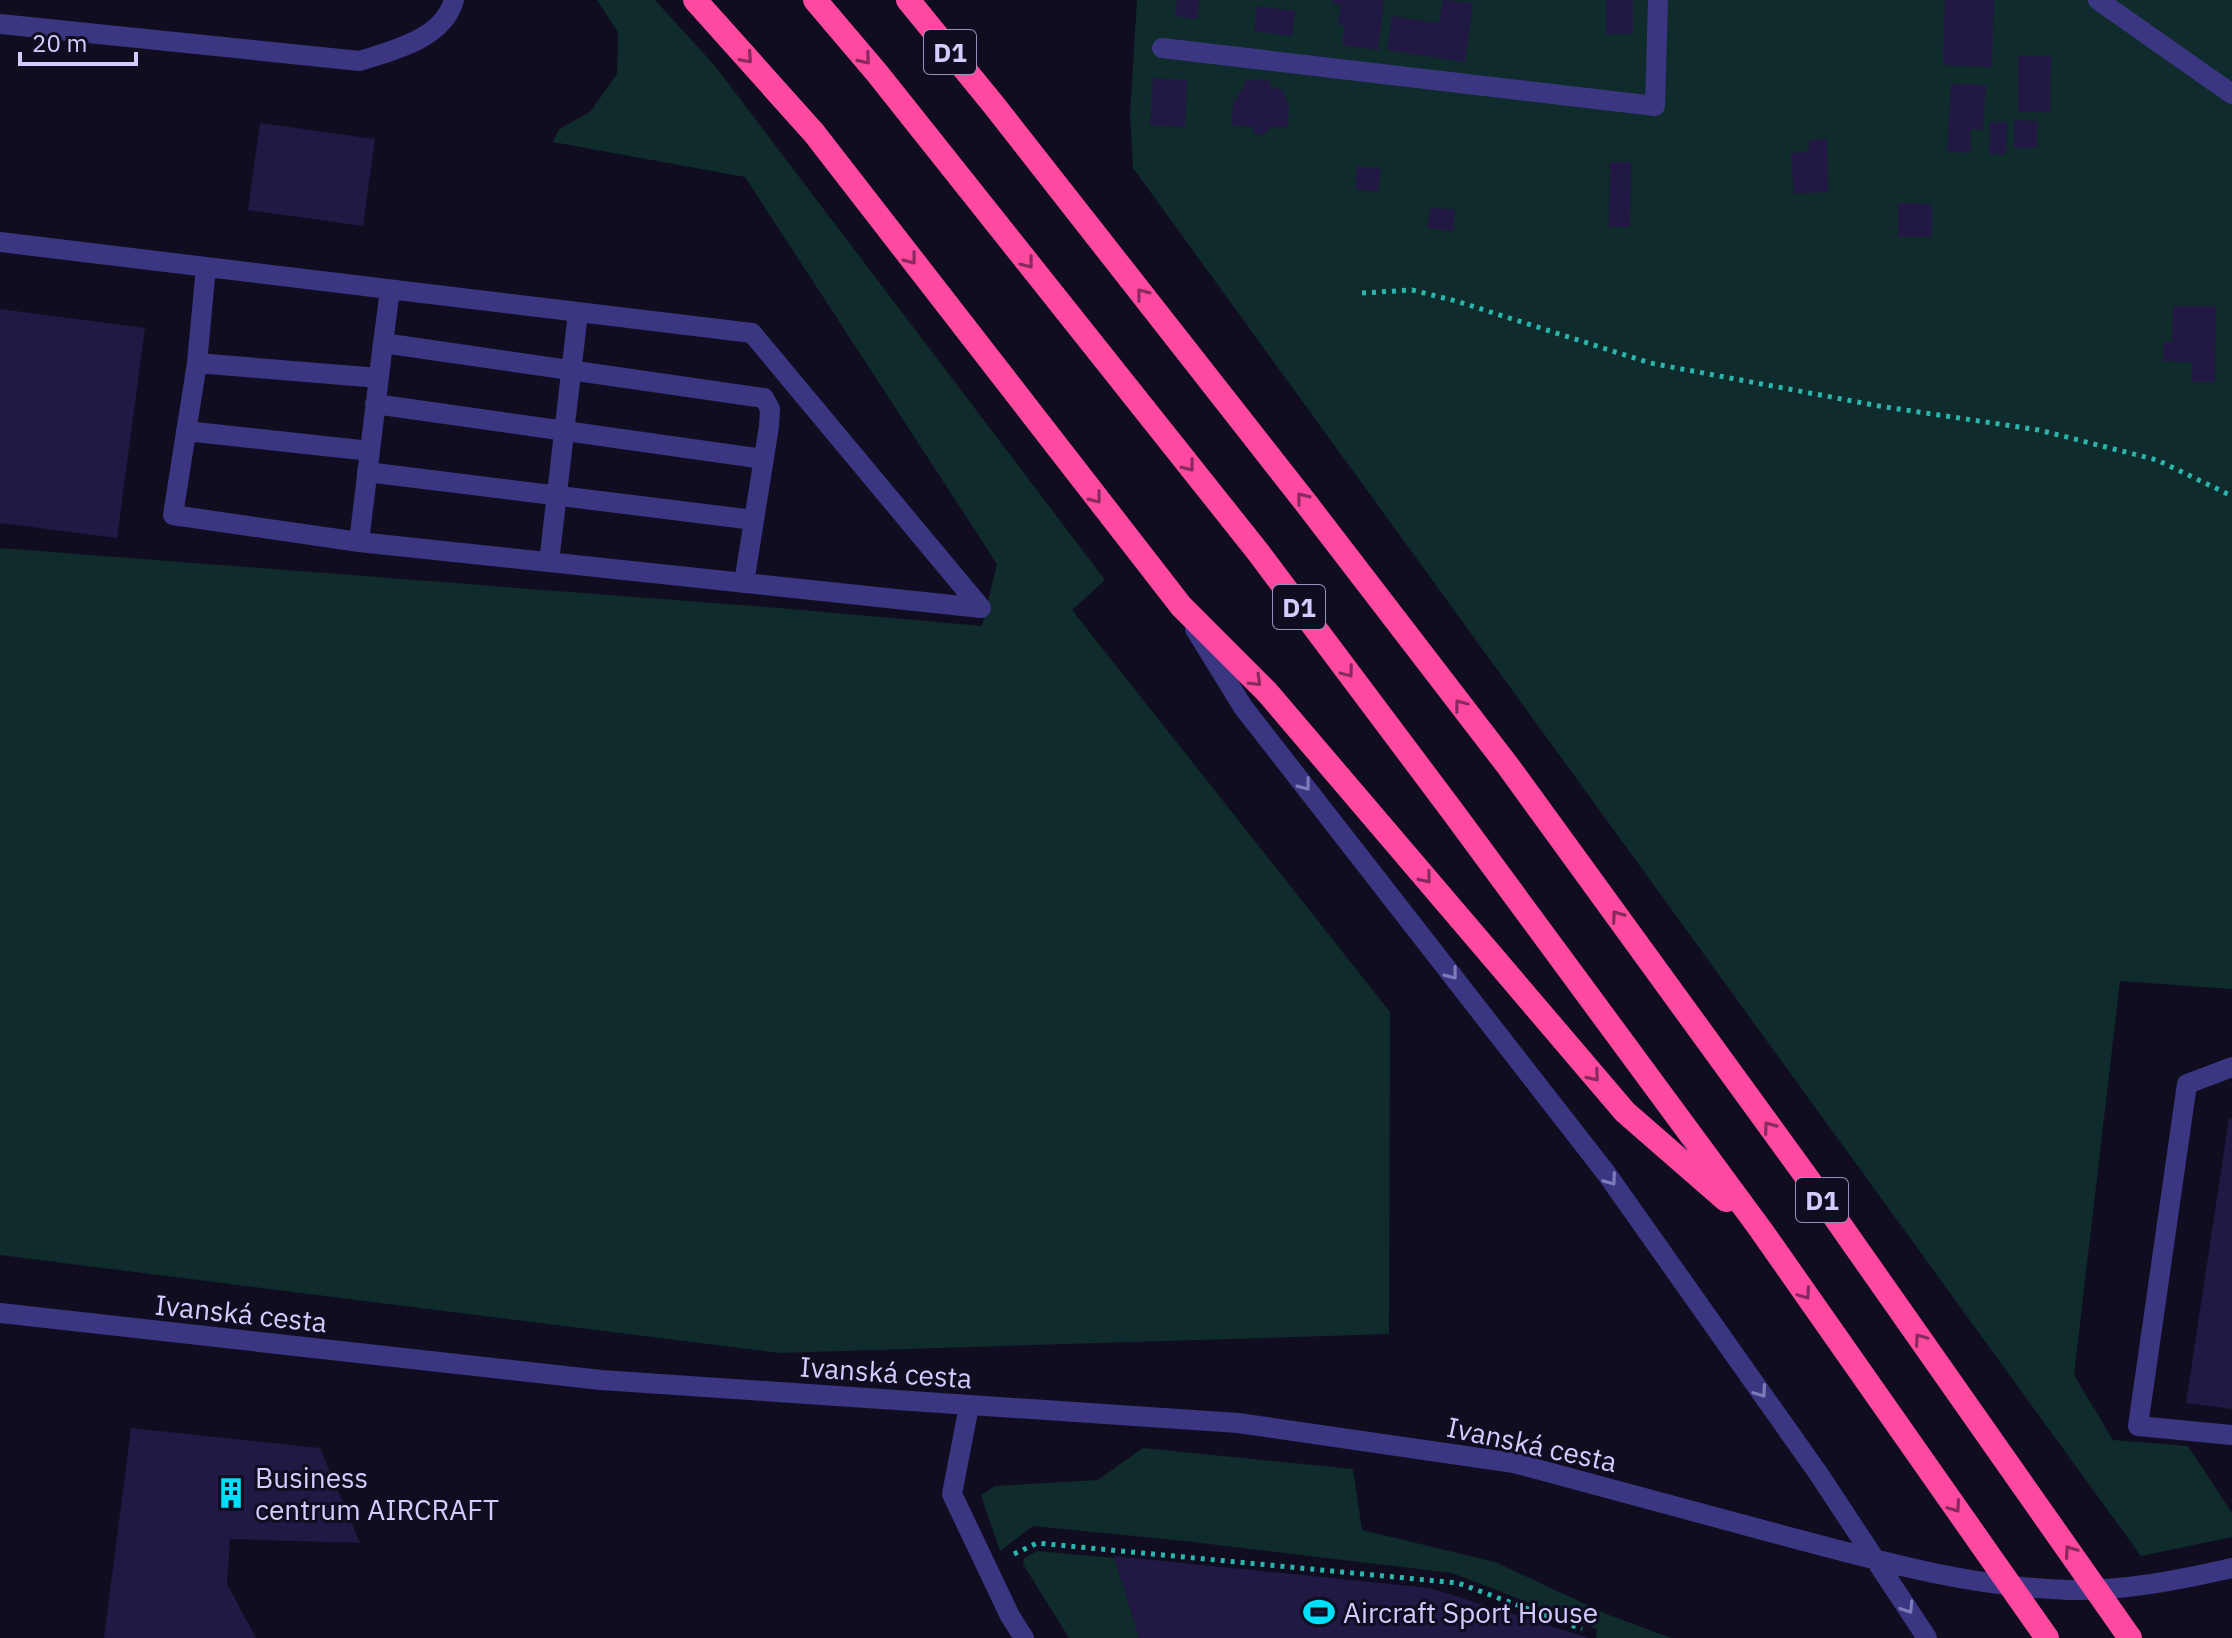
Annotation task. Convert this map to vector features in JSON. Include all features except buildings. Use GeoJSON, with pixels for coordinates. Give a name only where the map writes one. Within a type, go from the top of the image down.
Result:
{"type":"FeatureCollection","features":[{"type":"Feature","properties":{"kind":"highway"},"geometry":{"type":"LineString","coordinates":[[695,0],[814,133],[1181,606],[1267,692],[1625,1112],[1761,1230]]}},
{"type":"Feature","properties":{"kind":"highway","name":"D1"},"geometry":{"type":"LineString","coordinates":[[815,0],[887,85],[1258,552],[1463,824],[1761,1230],[2047,1638]]}},
{"type":"Feature","properties":{"kind":"highway","name":"D1"},"geometry":{"type":"LineString","coordinates":[[908,0],[1309,507],[1508,766],[1808,1179],[2130,1638]]}},
{"type":"Feature","properties":{"kind":"street"},"geometry":{"type":"LineString","coordinates":[[0,24],[360,61],[416,43],[450,15],[454,0]]}},
{"type":"Feature","properties":{"kind":"street"},"geometry":{"type":"LineString","coordinates":[[1162,48],[1655,106],[1658,0]]}},
{"type":"Feature","properties":{"kind":"street"},"geometry":{"type":"LineString","coordinates":[[2098,0],[2232,94]]}},
{"type":"Feature","properties":{"kind":"street"},"geometry":{"type":"LineString","coordinates":[[0,242],[752,333],[981,608],[359,542],[173,515],[197,363],[206,267]]}},
{"type":"Feature","properties":{"kind":"street"},"geometry":{"type":"LineString","coordinates":[[359,542],[390,290]]}},
{"type":"Feature","properties":{"kind":"street"},"geometry":{"type":"LineString","coordinates":[[549,562],[578,313]]}},
{"type":"Feature","properties":{"kind":"street"},"geometry":{"type":"LineString","coordinates":[[383,343],[764,398],[770,409],[744,583]]}},
{"type":"Feature","properties":{"kind":"street"},"geometry":{"type":"LineString","coordinates":[[197,363],[379,378]]}},
{"type":"Feature","properties":{"kind":"street"},"geometry":{"type":"LineString","coordinates":[[375,404],[764,459]]}},
{"type":"Feature","properties":{"kind":"street"},"geometry":{"type":"LineString","coordinates":[[186,431],[556,498],[754,520]]}},
{"type":"Feature","properties":{"kind":"street"},"geometry":{"type":"LineString","coordinates":[[1181,606],[1243,707],[1606,1173],[1818,1473],[1927,1638]]}},
{"type":"Feature","properties":{"kind":"street"},"geometry":{"type":"LineString","coordinates":[[2232,1067],[2187,1084],[2138,1426],[2232,1435]]}},
{"type":"Feature","properties":{"kind":"street","name":"Ivanská cesta"},"geometry":{"type":"LineString","coordinates":[[0,1313],[601,1380],[1238,1423],[1514,1463],[1908,1568],[2017,1587],[2073,1590],[2143,1585],[2232,1568]]}},
{"type":"Feature","properties":{"kind":"street"},"geometry":{"type":"LineString","coordinates":[[969,1406],[952,1494],[1010,1616],[1024,1638]]}},
{"type":"Feature","properties":{"kind":"path"},"geometry":{"type":"LineString","coordinates":[[1362,293],[1412,290],[1650,363],[1879,406],[2039,430],[2157,460],[2232,496]]}},
{"type":"Feature","properties":{"kind":"path"},"geometry":{"type":"LineString","coordinates":[[1017,1567],[1011,1555],[1037,1543],[1358,1572],[1458,1583],[1582,1629]]}},
{"type":"Feature","properties":{"kind":"green space"},"geometry":{"type":"Polygon","coordinates":[[[597,0],[655,0],[715,66],[1105,580],[1072,610],[1390,1012],[1389,1334],[779,1353],[0,1255],[0,548],[982,626],[997,564],[745,177],[553,142],[559,129],[590,112],[617,74],[618,32],[597,0]]]}},
{"type":"Feature","properties":{"kind":"green space"},"geometry":{"type":"Polygon","coordinates":[[[1137,0],[2232,0],[2232,989],[2120,981],[2074,1375],[2113,1440],[2188,1446],[2232,1513],[2232,1537],[2141,1556],[1133,168],[1130,114],[1137,0]]]}},
{"type":"Feature","properties":{"kind":"green space"},"geometry":{"type":"Polygon","coordinates":[[[1143,1448],[1353,1469],[1362,1530],[1495,1562],[1609,1615],[1671,1638],[1596,1638],[1597,1629],[1452,1573],[1033,1526],[1000,1551],[981,1495],[995,1486],[1098,1480],[1143,1448]]]}},
{"type":"Feature","properties":{"kind":"green space"},"geometry":{"type":"Polygon","coordinates":[[[1037,1551],[1115,1558],[1139,1638],[1069,1638],[1023,1564],[1024,1558],[1037,1551]]]}},
{"type":"Feature","properties":{"kind":"place","name":"Business centrum AIRCRAFT"},"geometry":{"type":"Point","coordinates":[231,1493]}},
{"type":"Feature","properties":{"kind":"place","name":"Aircraft Sport House"},"geometry":{"type":"Point","coordinates":[1319,1612]}}]}
